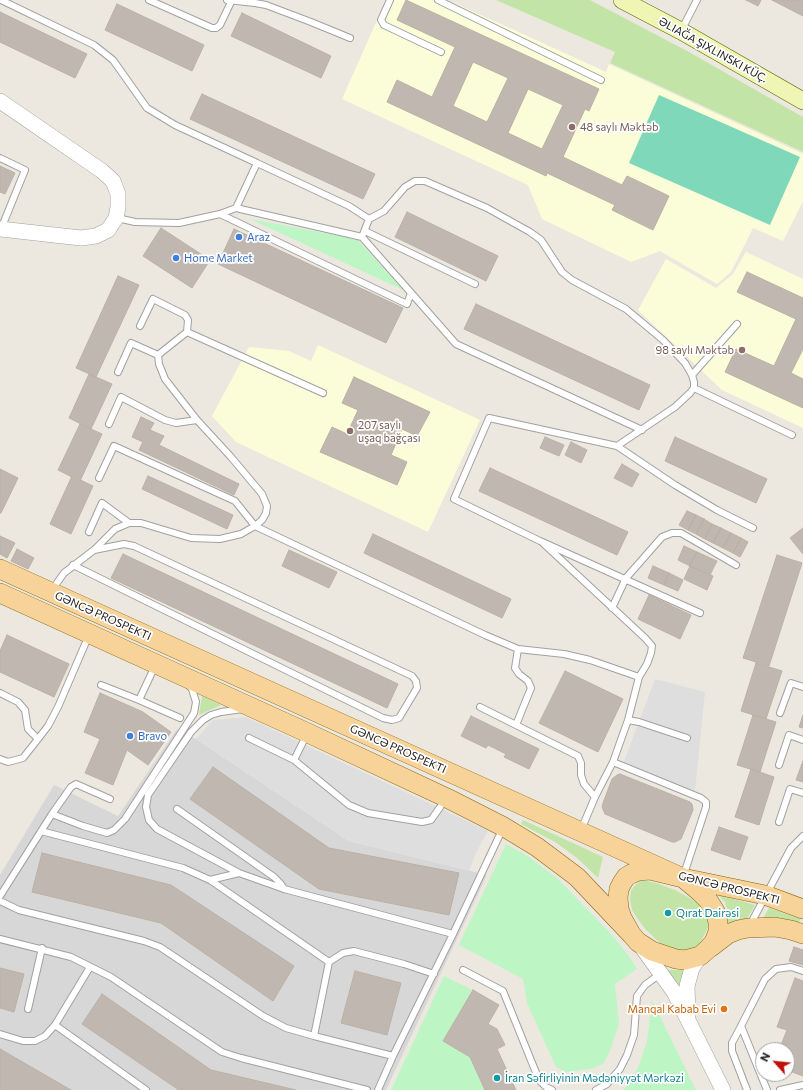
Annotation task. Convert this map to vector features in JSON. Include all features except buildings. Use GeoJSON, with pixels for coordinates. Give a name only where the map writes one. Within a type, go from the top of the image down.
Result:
{"type":"FeatureCollection","features":[{"type":"Feature","properties":{"kind":"main road"},"geometry":{"type":"LineString","coordinates":[[622,0],[681,30],[803,101]]}},
{"type":"Feature","properties":{"kind":"main road","name":"GƏNCƏ PROSPEKTI"},"geometry":{"type":"LineString","coordinates":[[0,569],[683,878],[765,895],[803,909]]}},
{"type":"Feature","properties":{"kind":"main road","name":"GƏNCƏ PROSPEKTI"},"geometry":{"type":"LineString","coordinates":[[0,592],[308,733],[447,798],[504,827],[537,847],[577,877],[634,938]]}},
{"type":"Feature","properties":{"kind":"main road"},"geometry":{"type":"LineString","coordinates":[[704,952],[714,942],[718,932],[718,922],[715,912],[708,900],[700,892],[683,878],[650,870],[638,871],[626,877],[619,889],[618,898],[622,918],[634,938],[652,952],[664,957],[686,960],[704,952],[728,934],[748,928],[775,927],[803,934]]}},
{"type":"Feature","properties":{"kind":"street"},"geometry":{"type":"LineString","coordinates":[[0,101],[102,171],[113,181],[118,194],[116,218],[108,230],[96,236],[81,238],[1,229]]}},
{"type":"Feature","properties":{"kind":"street"},"geometry":{"type":"LineString","coordinates":[[634,938],[674,992],[723,1090]]}},
{"type":"Feature","properties":{"kind":"street"},"geometry":{"type":"LineString","coordinates":[[689,1020],[688,986],[692,968],[704,952]]}},
{"type":"Feature","properties":{"kind":"lane"},"geometry":{"type":"LineString","coordinates":[[0,0],[94,45],[113,60],[147,108],[175,125],[349,206],[369,219]]}},
{"type":"Feature","properties":{"kind":"lane"},"geometry":{"type":"LineString","coordinates":[[149,0],[212,28],[216,28],[220,25],[232,0]]}},
{"type":"Feature","properties":{"kind":"lane"},"geometry":{"type":"LineString","coordinates":[[227,0],[255,3],[272,7],[350,38]]}},
{"type":"Feature","properties":{"kind":"lane"},"geometry":{"type":"LineString","coordinates":[[390,0],[381,20],[384,25],[441,52]]}},
{"type":"Feature","properties":{"kind":"lane"},"geometry":{"type":"LineString","coordinates":[[438,0],[601,80]]}},
{"type":"Feature","properties":{"kind":"lane"},"geometry":{"type":"LineString","coordinates":[[681,30],[697,0]]}},
{"type":"Feature","properties":{"kind":"lane"},"geometry":{"type":"LineString","coordinates":[[0,158],[25,170],[1,229]]}},
{"type":"Feature","properties":{"kind":"lane"},"geometry":{"type":"LineString","coordinates":[[236,208],[257,163]]}},
{"type":"Feature","properties":{"kind":"lane"},"geometry":{"type":"LineString","coordinates":[[363,234],[369,219],[384,211],[405,187],[415,181],[425,181],[438,185],[487,208],[530,232],[541,240],[562,272],[572,280],[626,308],[640,319],[663,340],[684,363],[692,375],[694,388],[684,400],[617,446]]}},
{"type":"Feature","properties":{"kind":"lane"},"geometry":{"type":"LineString","coordinates":[[116,218],[135,222],[179,223],[220,214],[236,208],[363,234],[475,284]]}},
{"type":"Feature","properties":{"kind":"lane"},"geometry":{"type":"LineString","coordinates":[[220,214],[407,304],[412,293]]}},
{"type":"Feature","properties":{"kind":"lane"},"geometry":{"type":"LineString","coordinates":[[363,234],[456,344],[642,430]]}},
{"type":"Feature","properties":{"kind":"lane"},"geometry":{"type":"LineString","coordinates":[[140,326],[153,299],[185,315],[188,320],[187,332],[158,355]]}},
{"type":"Feature","properties":{"kind":"lane"},"geometry":{"type":"LineString","coordinates":[[692,375],[737,324]]}},
{"type":"Feature","properties":{"kind":"lane"},"geometry":{"type":"LineString","coordinates":[[187,332],[323,392]]}},
{"type":"Feature","properties":{"kind":"lane"},"geometry":{"type":"LineString","coordinates":[[118,372],[131,343],[158,355]]}},
{"type":"Feature","properties":{"kind":"lane"},"geometry":{"type":"LineString","coordinates":[[50,592],[64,573],[73,565],[94,550],[115,529],[130,523],[141,523],[191,538],[220,539],[241,534],[255,526],[262,520],[266,513],[267,506],[262,494],[197,420],[166,379],[159,364],[158,355]]}},
{"type":"Feature","properties":{"kind":"lane"},"geometry":{"type":"LineString","coordinates":[[694,388],[792,435]]}},
{"type":"Feature","properties":{"kind":"lane"},"geometry":{"type":"LineString","coordinates":[[109,424],[122,397],[165,420],[176,422],[197,420]]}},
{"type":"Feature","properties":{"kind":"lane"},"geometry":{"type":"LineString","coordinates":[[700,613],[626,578],[540,541],[454,499],[489,418],[617,446],[675,486],[753,528]]}},
{"type":"Feature","properties":{"kind":"lane"},"geometry":{"type":"LineString","coordinates":[[99,478],[114,446],[235,501],[255,526],[485,635],[518,649],[564,654],[590,660],[639,677]]}},
{"type":"Feature","properties":{"kind":"lane"},"geometry":{"type":"LineString","coordinates":[[89,532],[102,503],[130,523]]}},
{"type":"Feature","properties":{"kind":"lane"},"geometry":{"type":"LineString","coordinates":[[612,608],[626,578],[662,537],[681,533],[736,565]]}},
{"type":"Feature","properties":{"kind":"lane"},"geometry":{"type":"LineString","coordinates":[[540,541],[652,646],[647,664],[639,677],[628,720],[613,762],[595,797],[580,832]]}},
{"type":"Feature","properties":{"kind":"lane"},"geometry":{"type":"LineString","coordinates":[[73,565],[383,718],[392,720],[399,718],[417,688],[416,681],[412,676],[134,546],[124,544],[94,550]]}},
{"type":"Feature","properties":{"kind":"lane"},"geometry":{"type":"LineString","coordinates":[[0,759],[8,762],[23,758],[48,726],[89,633]]}},
{"type":"Feature","properties":{"kind":"lane"},"geometry":{"type":"LineString","coordinates":[[516,726],[531,688],[528,681],[519,674],[515,668],[518,649]]}},
{"type":"Feature","properties":{"kind":"lane"},"geometry":{"type":"LineString","coordinates":[[139,700],[156,664]]}},
{"type":"Feature","properties":{"kind":"lane"},"geometry":{"type":"LineString","coordinates":[[52,814],[83,826],[107,833],[114,830],[125,819],[194,713],[196,702],[192,689],[177,674]]}},
{"type":"Feature","properties":{"kind":"lane"},"geometry":{"type":"LineString","coordinates":[[780,713],[791,683],[803,687]]}},
{"type":"Feature","properties":{"kind":"lane"},"geometry":{"type":"LineString","coordinates":[[101,685],[180,718]]}},
{"type":"Feature","properties":{"kind":"lane"},"geometry":{"type":"LineString","coordinates":[[0,693],[18,702],[25,710],[28,729],[38,739]]}},
{"type":"Feature","properties":{"kind":"lane"},"geometry":{"type":"LineString","coordinates":[[480,707],[578,756],[581,763],[581,775],[584,784],[595,797]]}},
{"type":"Feature","properties":{"kind":"lane"},"geometry":{"type":"LineString","coordinates":[[253,708],[221,712],[202,720],[191,732],[148,796],[146,807],[149,820],[157,829],[239,873],[284,889],[453,934]]}},
{"type":"Feature","properties":{"kind":"lane"},"geometry":{"type":"LineString","coordinates":[[628,720],[639,722],[687,738]]}},
{"type":"Feature","properties":{"kind":"lane"},"geometry":{"type":"LineString","coordinates":[[294,760],[308,733]]}},
{"type":"Feature","properties":{"kind":"lane"},"geometry":{"type":"LineString","coordinates":[[779,765],[789,735],[803,740]]}},
{"type":"Feature","properties":{"kind":"lane"},"geometry":{"type":"LineString","coordinates":[[249,738],[294,760],[349,805],[368,813],[422,822],[431,820],[447,798]]}},
{"type":"Feature","properties":{"kind":"lane"},"geometry":{"type":"LineString","coordinates":[[613,762],[701,798],[706,802],[706,807],[683,878]]}},
{"type":"Feature","properties":{"kind":"lane"},"geometry":{"type":"LineString","coordinates":[[0,896],[71,787],[76,784],[110,799]]}},
{"type":"Feature","properties":{"kind":"lane"},"geometry":{"type":"LineString","coordinates":[[779,822],[790,789],[803,793]]}},
{"type":"Feature","properties":{"kind":"lane"},"geometry":{"type":"LineString","coordinates":[[177,809],[274,877],[284,889]]}},
{"type":"Feature","properties":{"kind":"lane"},"geometry":{"type":"LineString","coordinates":[[378,1090],[504,827]]}},
{"type":"Feature","properties":{"kind":"lane"},"geometry":{"type":"LineString","coordinates":[[41,832],[183,868],[210,880],[328,962]]}},
{"type":"Feature","properties":{"kind":"lane"},"geometry":{"type":"LineString","coordinates":[[748,928],[790,848],[803,836]]}},
{"type":"Feature","properties":{"kind":"lane"},"geometry":{"type":"LineString","coordinates":[[210,880],[239,873]]}},
{"type":"Feature","properties":{"kind":"lane"},"geometry":{"type":"LineString","coordinates":[[0,901],[19,910],[144,941],[160,947],[263,1016],[286,1028],[393,1056]]}},
{"type":"Feature","properties":{"kind":"lane"},"geometry":{"type":"LineString","coordinates":[[0,939],[71,956],[111,977],[222,1052],[367,1090]]}},
{"type":"Feature","properties":{"kind":"lane"},"geometry":{"type":"LineString","coordinates":[[28,1009],[42,948]]}},
{"type":"Feature","properties":{"kind":"lane"},"geometry":{"type":"LineString","coordinates":[[314,1036],[328,962],[343,952],[354,951],[404,964],[434,974]]}},
{"type":"Feature","properties":{"kind":"lane"},"geometry":{"type":"LineString","coordinates":[[0,1034],[23,1041],[35,1040],[45,1036],[54,1025],[90,967]]}},
{"type":"Feature","properties":{"kind":"lane"},"geometry":{"type":"LineString","coordinates":[[747,1090],[732,1051],[732,1043],[740,1026],[765,979],[776,969],[791,967],[803,971]]}},
{"type":"Feature","properties":{"kind":"lane"},"geometry":{"type":"LineString","coordinates":[[463,970],[503,991],[539,1080],[546,1087],[552,1090]]}},
{"type":"Feature","properties":{"kind":"lane"},"geometry":{"type":"LineString","coordinates":[[596,1090],[607,1084],[620,1069],[634,1035],[637,996],[645,985],[661,973]]}},
{"type":"Feature","properties":{"kind":"lane"},"geometry":{"type":"LineString","coordinates":[[54,1025],[146,1090]]}},
{"type":"Feature","properties":{"kind":"lane"},"geometry":{"type":"LineString","coordinates":[[740,1026],[766,1090]]}},
{"type":"Feature","properties":{"kind":"lane"},"geometry":{"type":"LineString","coordinates":[[780,1090],[803,1085]]}},
{"type":"Feature","properties":{"kind":"shaded area","name":"48 saylı Məktəb"},"geometry":{"type":"Polygon","coordinates":[[[386,0],[448,0],[606,72],[609,64],[803,154],[803,201],[783,241],[753,228],[731,272],[717,284],[660,251],[631,262],[542,219],[528,185],[342,99],[386,0]]]}},
{"type":"Feature","properties":{"kind":"shaded area","name":"98 saylı Məktəb"},"geometry":{"type":"Polygon","coordinates":[[[746,252],[803,279],[803,428],[722,390],[638,310],[666,259],[716,288],[733,274],[746,252]]]}},
{"type":"Feature","properties":{"kind":"shaded area","name":"207 saylı uşaq bağçası"},"geometry":{"type":"Polygon","coordinates":[[[318,345],[480,420],[428,532],[236,442],[212,416],[249,347],[289,351],[311,361],[318,345]]]}},
{"type":"Feature","properties":{"kind":"shaded area"},"geometry":{"type":"Polygon","coordinates":[[[655,679],[705,692],[695,791],[623,764],[655,679]]]}},
{"type":"Feature","properties":{"kind":"shaded area"},"geometry":{"type":"Polygon","coordinates":[[[246,717],[488,831],[476,853],[469,871],[349,841],[196,739],[213,720],[246,717]]]}},
{"type":"Feature","properties":{"kind":"shaded area"},"geometry":{"type":"Polygon","coordinates":[[[177,729],[196,739],[349,841],[487,875],[386,1090],[0,1090],[0,875],[54,785],[118,816],[177,729]]]}},
{"type":"Feature","properties":{"kind":"green space"},"geometry":{"type":"Polygon","coordinates":[[[496,0],[590,0],[689,52],[803,117],[803,152],[610,63],[615,52],[496,0]]]}},
{"type":"Feature","properties":{"kind":"green space"},"geometry":{"type":"Polygon","coordinates":[[[659,95],[800,157],[770,225],[629,163],[659,95]]]}},
{"type":"Feature","properties":{"kind":"green space"},"geometry":{"type":"Polygon","coordinates":[[[250,219],[357,239],[403,290],[250,219]]]}},
{"type":"Feature","properties":{"kind":"green space"},"geometry":{"type":"Polygon","coordinates":[[[202,696],[221,705],[199,715],[202,696]]]}},
{"type":"Feature","properties":{"kind":"green space"},"geometry":{"type":"Polygon","coordinates":[[[523,820],[603,857],[598,878],[577,858],[555,842],[521,824],[523,820]]]}},
{"type":"Feature","properties":{"kind":"green space"},"geometry":{"type":"Polygon","coordinates":[[[506,844],[529,857],[557,878],[613,936],[637,969],[615,984],[619,1024],[610,1051],[603,1064],[591,1069],[566,1072],[556,1067],[527,1003],[523,979],[459,945],[506,844]]]}},
{"type":"Feature","properties":{"kind":"green space"},"geometry":{"type":"Polygon","coordinates":[[[641,881],[648,881],[675,890],[699,903],[711,916],[709,926],[699,945],[690,951],[674,951],[660,943],[646,930],[632,910],[630,899],[631,891],[635,885],[641,881]]]}},
{"type":"Feature","properties":{"kind":"green space"},"geometry":{"type":"Polygon","coordinates":[[[717,894],[755,905],[747,919],[727,924],[728,912],[725,902],[717,894]]]}},
{"type":"Feature","properties":{"kind":"green space"},"geometry":{"type":"Polygon","coordinates":[[[769,908],[801,919],[798,923],[762,920],[769,908]]]}},
{"type":"Feature","properties":{"kind":"green space"},"geometry":{"type":"Polygon","coordinates":[[[666,970],[685,970],[681,994],[666,970]]]}},
{"type":"Feature","properties":{"kind":"green space"},"geometry":{"type":"Polygon","coordinates":[[[444,976],[473,990],[443,1041],[470,1057],[485,1090],[391,1090],[444,976]]]}},
{"type":"Feature","properties":{"kind":"green space"},"geometry":{"type":"Polygon","coordinates":[[[652,1000],[696,1090],[624,1090],[638,1068],[647,1041],[652,1000]]]}},
{"type":"Feature","properties":{"kind":"place","name":"48 saylı Məktəb"},"geometry":{"type":"Point","coordinates":[572,127]}},
{"type":"Feature","properties":{"kind":"place","name":"Araz"},"geometry":{"type":"Point","coordinates":[239,237]}},
{"type":"Feature","properties":{"kind":"place","name":"Home Market"},"geometry":{"type":"Point","coordinates":[176,258]}},
{"type":"Feature","properties":{"kind":"place","name":"98 saylı Məktəb"},"geometry":{"type":"Point","coordinates":[742,350]}},
{"type":"Feature","properties":{"kind":"place","name":"207 saylı uşaq bağçası"},"geometry":{"type":"Point","coordinates":[350,431]}},
{"type":"Feature","properties":{"kind":"place","name":"Bravo"},"geometry":{"type":"Point","coordinates":[130,736]}},
{"type":"Feature","properties":{"kind":"place","name":"Qırat Dairəsi"},"geometry":{"type":"Point","coordinates":[668,913]}},
{"type":"Feature","properties":{"kind":"place","name":"Manqal Kabab Evi"},"geometry":{"type":"Point","coordinates":[724,1009]}},
{"type":"Feature","properties":{"kind":"place","name":"İran Səfirliyinin Mədəniyyət Mərkəzi"},"geometry":{"type":"Point","coordinates":[497,1078]}}]}
